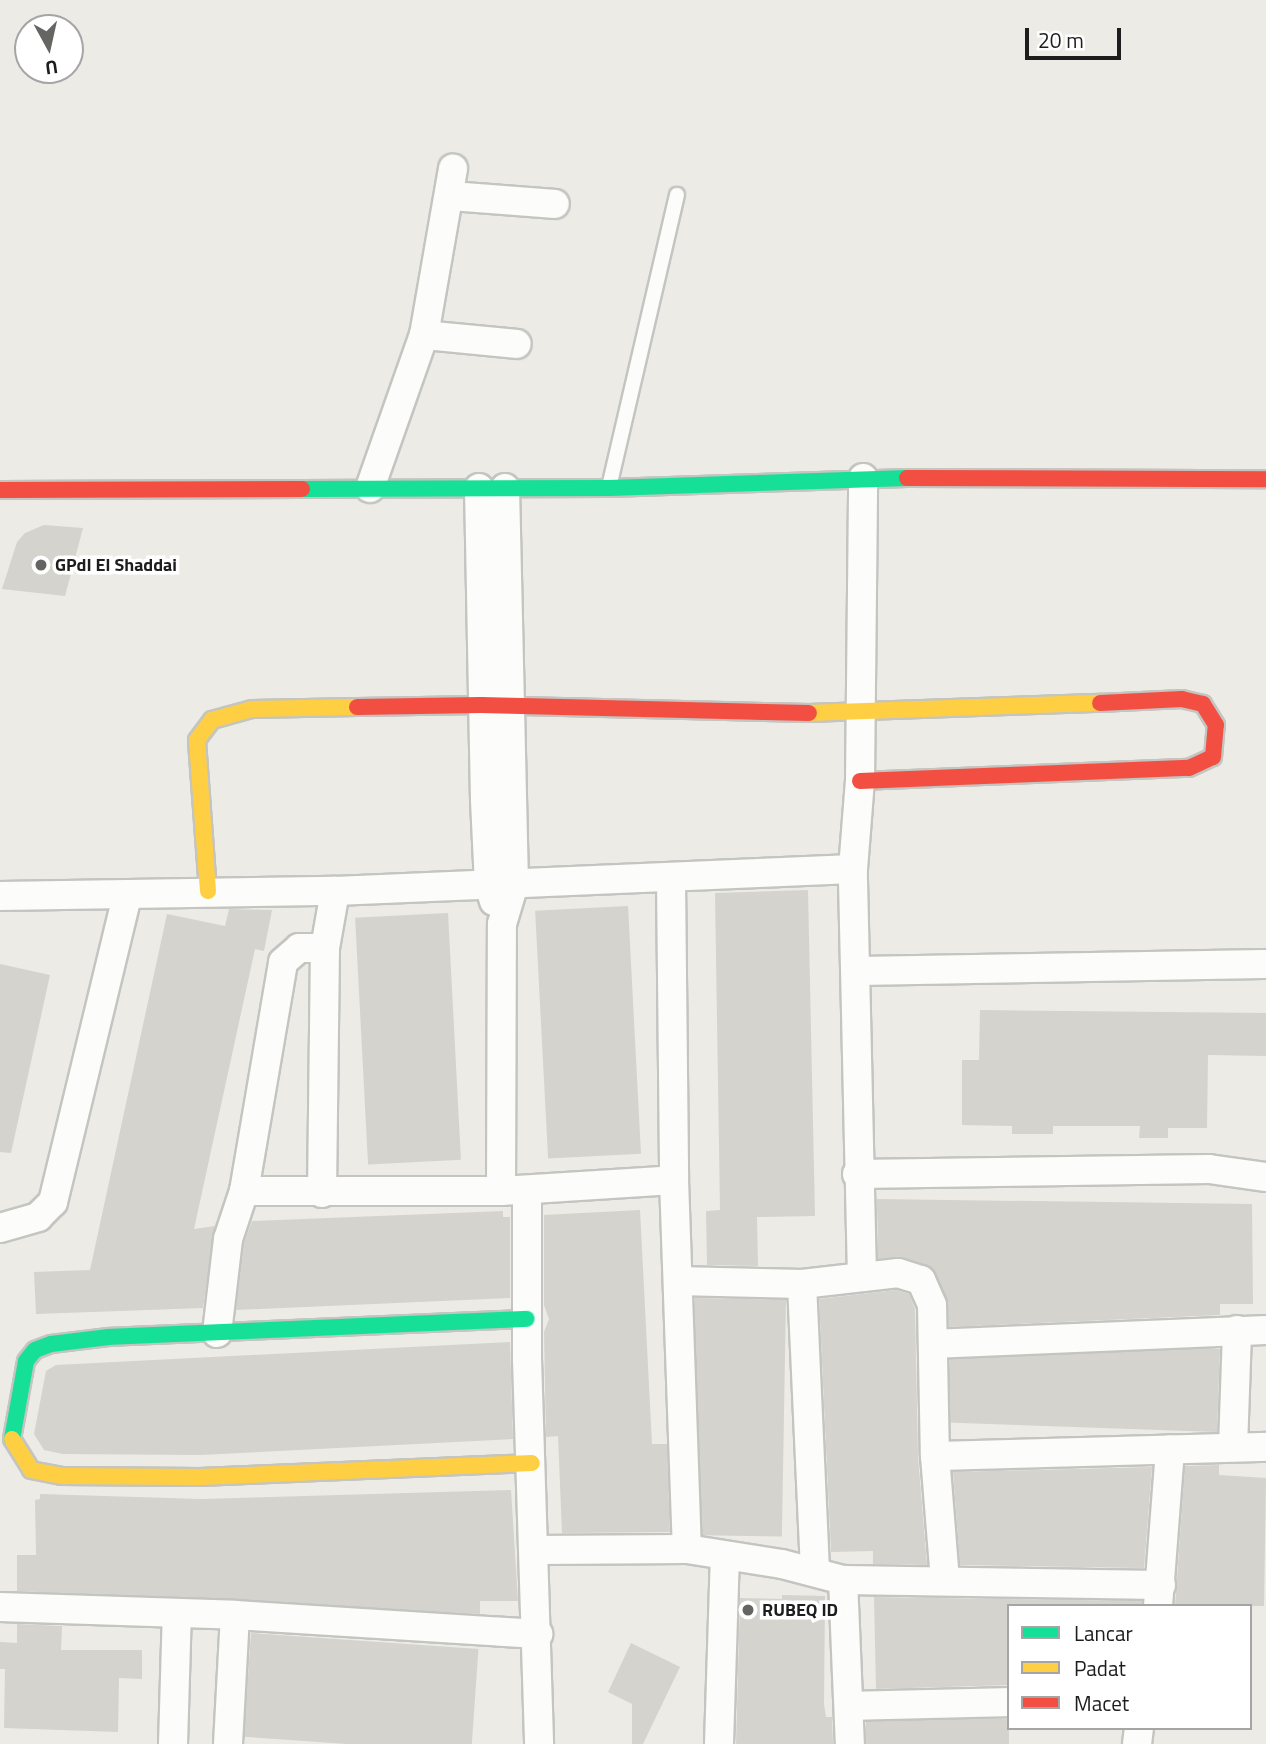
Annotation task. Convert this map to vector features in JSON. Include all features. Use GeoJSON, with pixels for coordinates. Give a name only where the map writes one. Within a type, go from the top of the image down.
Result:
{"type":"FeatureCollection","features":[{"type":"Feature","properties":{"kind":"street"},"geometry":{"type":"LineString","coordinates":[[370,488],[424,335],[452,183],[555,204]]}},
{"type":"Feature","properties":{"kind":"street"},"geometry":{"type":"LineString","coordinates":[[424,335],[517,344]]}},
{"type":"Feature","properties":{"kind":"street"},"geometry":{"type":"LineString","coordinates":[[863,478],[860,781],[853,869],[858,971],[857,1174],[863,1277]]}},
{"type":"Feature","properties":{"kind":"street"},"geometry":{"type":"LineString","coordinates":[[0,491],[608,488],[863,478],[1266,479]]}},
{"type":"Feature","properties":{"kind":"street"},"geometry":{"type":"LineString","coordinates":[[492,488],[502,924],[514,1191],[527,1318],[536,1550],[539,1744]]}},
{"type":"Feature","properties":{"kind":"street"},"geometry":{"type":"LineString","coordinates":[[208,891],[197,740],[212,720],[252,709],[495,706],[860,714],[1182,699],[1203,704],[1211,712],[1217,744],[1213,757],[1201,764],[1161,771],[860,781]]}},
{"type":"Feature","properties":{"kind":"street"},"geometry":{"type":"LineString","coordinates":[[0,896],[335,891],[670,880],[853,869]]}},
{"type":"Feature","properties":{"kind":"street"},"geometry":{"type":"LineString","coordinates":[[670,880],[674,1180],[687,1549]]}},
{"type":"Feature","properties":{"kind":"street"},"geometry":{"type":"LineString","coordinates":[[322,1193],[325,948],[335,891]]}},
{"type":"Feature","properties":{"kind":"street"},"geometry":{"type":"LineString","coordinates":[[0,1228],[38,1217],[53,1202],[127,896]]}},
{"type":"Feature","properties":{"kind":"street"},"geometry":{"type":"LineString","coordinates":[[218,1333],[228,1239],[244,1191],[283,962],[299,948],[325,948]]}},
{"type":"Feature","properties":{"kind":"street"},"geometry":{"type":"LineString","coordinates":[[858,971],[1266,964]]}},
{"type":"Feature","properties":{"kind":"street"},"geometry":{"type":"LineString","coordinates":[[857,1174],[1209,1169],[1266,1176]]}},
{"type":"Feature","properties":{"kind":"street"},"geometry":{"type":"LineString","coordinates":[[244,1191],[514,1191],[674,1180]]}},
{"type":"Feature","properties":{"kind":"street"},"geometry":{"type":"LineString","coordinates":[[678,1281],[802,1284],[907,1273],[921,1280],[932,1305],[935,1456],[945,1580]]}},
{"type":"Feature","properties":{"kind":"street"},"geometry":{"type":"LineString","coordinates":[[802,1284],[815,1572]]}},
{"type":"Feature","properties":{"kind":"street"},"geometry":{"type":"LineString","coordinates":[[527,1318],[109,1337],[42,1346],[31,1354],[22,1373],[12,1420],[16,1453],[31,1470],[61,1476],[200,1477],[532,1463]]}},
{"type":"Feature","properties":{"kind":"street"},"geometry":{"type":"LineString","coordinates":[[1233,1447],[1237,1330]]}},
{"type":"Feature","properties":{"kind":"street"},"geometry":{"type":"LineString","coordinates":[[934,1344],[1266,1330]]}},
{"type":"Feature","properties":{"kind":"street"},"geometry":{"type":"LineString","coordinates":[[935,1456],[1266,1447]]}},
{"type":"Feature","properties":{"kind":"street"},"geometry":{"type":"LineString","coordinates":[[536,1550],[687,1549],[815,1572],[843,1580],[945,1580],[1159,1596],[1170,1449]]}},
{"type":"Feature","properties":{"kind":"street"},"geometry":{"type":"LineString","coordinates":[[719,1744],[725,1556]]}},
{"type":"Feature","properties":{"kind":"street"},"geometry":{"type":"LineString","coordinates":[[843,1580],[850,1744]]}},
{"type":"Feature","properties":{"kind":"street"},"geometry":{"type":"LineString","coordinates":[[0,1608],[234,1615],[538,1634]]}},
{"type":"Feature","properties":{"kind":"street"},"geometry":{"type":"LineString","coordinates":[[173,1744],[177,1613]]}},
{"type":"Feature","properties":{"kind":"street"},"geometry":{"type":"LineString","coordinates":[[228,1744],[234,1615]]}},
{"type":"Feature","properties":{"kind":"street"},"geometry":{"type":"LineString","coordinates":[[850,1706],[1007,1702]]}},
{"type":"Feature","properties":{"kind":"lane"},"geometry":{"type":"LineString","coordinates":[[608,488],[677,195]]}},
{"type":"Feature","properties":{"kind":"building","name":"GPdI El Shaddai"},"geometry":{"type":"Polygon","coordinates":[[[44,525],[83,528],[65,596],[2,589],[17,542],[25,533],[44,525]]]}},
{"type":"Feature","properties":{"kind":"building"},"geometry":{"type":"Polygon","coordinates":[[[808,890],[815,1216],[757,1217],[758,1266],[707,1265],[706,1211],[720,1210],[715,893],[808,890]]]}},
{"type":"Feature","properties":{"kind":"building"},"geometry":{"type":"Polygon","coordinates":[[[628,906],[641,1154],[548,1159],[535,911],[628,906]]]}},
{"type":"Feature","properties":{"kind":"building"},"geometry":{"type":"Polygon","coordinates":[[[229,909],[272,910],[264,951],[255,949],[194,1229],[215,1226],[203,1308],[36,1314],[34,1272],[90,1270],[167,914],[225,926],[229,909]]]}},
{"type":"Feature","properties":{"kind":"building"},"geometry":{"type":"Polygon","coordinates":[[[448,913],[461,1160],[368,1165],[355,918],[448,913]]]}},
{"type":"Feature","properties":{"kind":"building"},"geometry":{"type":"Polygon","coordinates":[[[0,964],[50,975],[11,1153],[0,1152],[0,964]]]}},
{"type":"Feature","properties":{"kind":"building"},"geometry":{"type":"Polygon","coordinates":[[[980,1010],[1266,1013],[1266,1056],[1208,1055],[1207,1128],[1168,1128],[1168,1138],[1139,1138],[1140,1126],[1053,1126],[1053,1134],[1012,1134],[1012,1126],[962,1125],[962,1060],[979,1060],[980,1010]]]}},
{"type":"Feature","properties":{"kind":"building"},"geometry":{"type":"Polygon","coordinates":[[[877,1199],[1252,1204],[1253,1304],[1220,1304],[1220,1315],[949,1327],[947,1299],[932,1268],[902,1257],[878,1259],[877,1199]]]}},
{"type":"Feature","properties":{"kind":"building"},"geometry":{"type":"Polygon","coordinates":[[[640,1210],[652,1444],[667,1444],[670,1532],[562,1533],[558,1436],[546,1437],[544,1332],[549,1319],[544,1305],[544,1215],[640,1210]]]}},
{"type":"Feature","properties":{"kind":"building"},"geometry":{"type":"Polygon","coordinates":[[[503,1211],[503,1217],[510,1217],[510,1298],[236,1310],[244,1243],[252,1221],[503,1211]]]}},
{"type":"Feature","properties":{"kind":"building"},"geometry":{"type":"Polygon","coordinates":[[[896,1290],[909,1294],[915,1309],[918,1457],[927,1565],[873,1564],[873,1551],[831,1552],[819,1299],[896,1290]]]}},
{"type":"Feature","properties":{"kind":"building"},"geometry":{"type":"Polygon","coordinates":[[[695,1298],[786,1300],[782,1537],[691,1535],[695,1298]]]}},
{"type":"Feature","properties":{"kind":"building"},"geometry":{"type":"Polygon","coordinates":[[[950,1340],[1220,1349],[1217,1432],[947,1423],[950,1340]]]}},
{"type":"Feature","properties":{"kind":"building"},"geometry":{"type":"Polygon","coordinates":[[[510,1342],[513,1439],[200,1455],[63,1454],[44,1450],[34,1434],[46,1371],[56,1365],[510,1342]]]}},
{"type":"Feature","properties":{"kind":"building"},"geometry":{"type":"Polygon","coordinates":[[[1219,1465],[1219,1475],[1266,1478],[1264,1606],[1175,1604],[1185,1466],[1219,1465]]]}},
{"type":"Feature","properties":{"kind":"building"},"geometry":{"type":"Polygon","coordinates":[[[1152,1467],[1144,1568],[960,1565],[953,1472],[1152,1467]]]}},
{"type":"Feature","properties":{"kind":"building"},"geometry":{"type":"Polygon","coordinates":[[[511,1490],[518,1601],[480,1601],[480,1614],[17,1591],[17,1555],[36,1555],[35,1500],[40,1499],[40,1494],[200,1499],[511,1490]]]}},
{"type":"Feature","properties":{"kind":"building"},"geometry":{"type":"Polygon","coordinates":[[[782,1595],[825,1596],[824,1704],[826,1717],[832,1717],[833,1744],[736,1744],[740,1598],[782,1599],[782,1595]]]}},
{"type":"Feature","properties":{"kind":"building"},"geometry":{"type":"Polygon","coordinates":[[[874,1597],[1142,1601],[1142,1604],[1007,1604],[1007,1685],[876,1689],[874,1597]]]}},
{"type":"Feature","properties":{"kind":"building"},"geometry":{"type":"Polygon","coordinates":[[[17,1624],[62,1626],[61,1650],[142,1650],[142,1679],[119,1678],[118,1732],[4,1728],[5,1669],[0,1669],[0,1642],[17,1643],[17,1624]]]}},
{"type":"Feature","properties":{"kind":"building"},"geometry":{"type":"Polygon","coordinates":[[[251,1633],[478,1649],[472,1744],[347,1744],[244,1737],[251,1633]]]}},
{"type":"Feature","properties":{"kind":"building"},"geometry":{"type":"Polygon","coordinates":[[[631,1643],[680,1667],[643,1744],[632,1744],[632,1704],[608,1692],[631,1643]]]}},
{"type":"Feature","properties":{"kind":"building"},"geometry":{"type":"Polygon","coordinates":[[[866,1719],[1007,1719],[1009,1744],[866,1744],[866,1719]]]}},
{"type":"Feature","properties":{"kind":"traffic: fast"},"geometry":{"type":"LineString","coordinates":[[302,489],[609,488],[907,478]]}},
{"type":"Feature","properties":{"kind":"traffic: fast"},"geometry":{"type":"LineString","coordinates":[[12,1439],[26,1361],[35,1350],[51,1344],[109,1337],[527,1319]]}},
{"type":"Feature","properties":{"kind":"traffic: slow"},"geometry":{"type":"LineString","coordinates":[[809,713],[1100,703]]}},
{"type":"Feature","properties":{"kind":"traffic: slow"},"geometry":{"type":"LineString","coordinates":[[208,891],[197,740],[212,720],[252,709],[357,707]]}},
{"type":"Feature","properties":{"kind":"traffic: slow"},"geometry":{"type":"LineString","coordinates":[[12,1439],[31,1470],[61,1476],[200,1477],[532,1463]]}},
{"type":"Feature","properties":{"kind":"traffic: jam"},"geometry":{"type":"LineString","coordinates":[[907,478],[1266,479]]}},
{"type":"Feature","properties":{"kind":"traffic: jam"},"geometry":{"type":"LineString","coordinates":[[0,490],[302,489]]}},
{"type":"Feature","properties":{"kind":"traffic: jam"},"geometry":{"type":"LineString","coordinates":[[860,781],[1189,768],[1213,757],[1216,725],[1203,704],[1182,699],[1100,703]]}},
{"type":"Feature","properties":{"kind":"traffic: jam"},"geometry":{"type":"LineString","coordinates":[[357,707],[481,705],[809,713]]}},
{"type":"Feature","properties":{"kind":"place","name":"GPdI El Shaddai"},"geometry":{"type":"Point","coordinates":[41,565]}},
{"type":"Feature","properties":{"kind":"place","name":"RUBEQ ID"},"geometry":{"type":"Point","coordinates":[748,1610]}}]}
